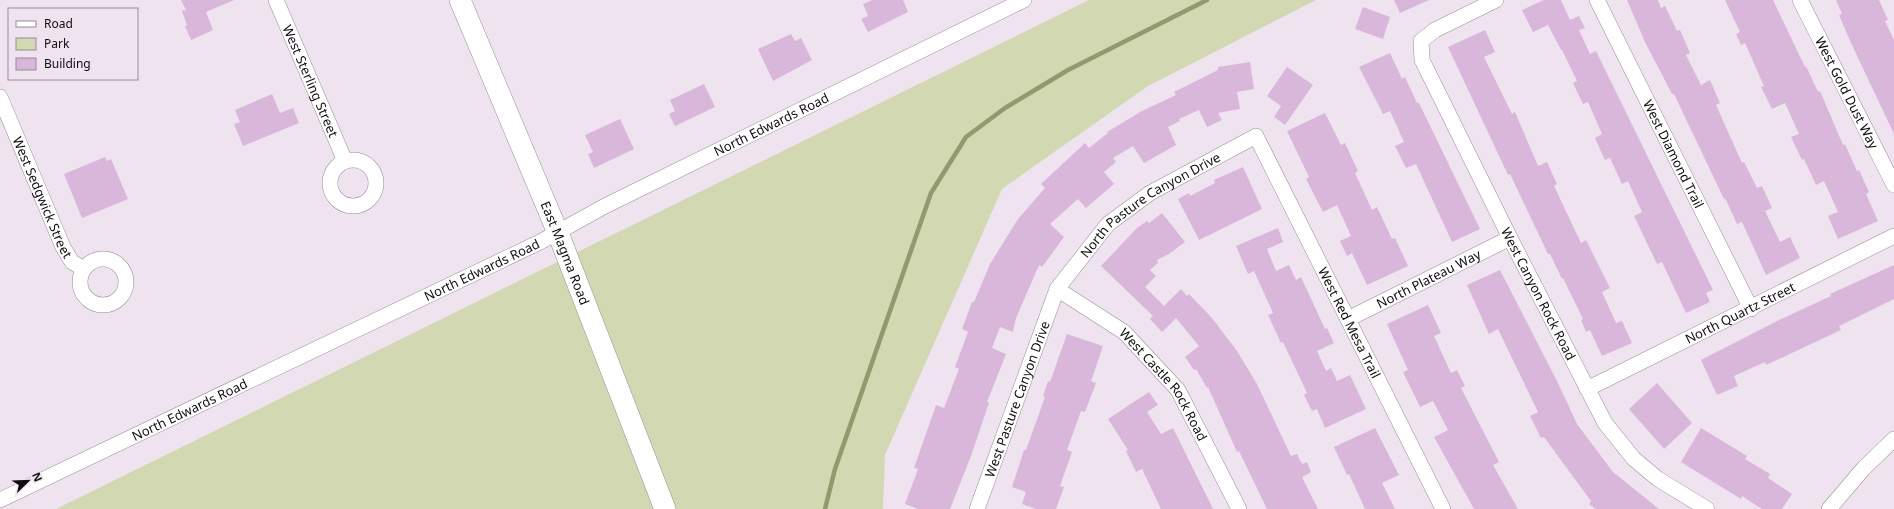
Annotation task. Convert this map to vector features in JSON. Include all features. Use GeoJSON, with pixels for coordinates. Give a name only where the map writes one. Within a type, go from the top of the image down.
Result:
{"type":"FeatureCollection","features":[{"type":"Feature","properties":{"kind":"street","name":"West Sterling Street"},"geometry":{"type":"LineString","coordinates":[[276,0],[345,161]]}},
{"type":"Feature","properties":{"kind":"street","name":"East Magma Road"},"geometry":{"type":"LineString","coordinates":[[460,0],[558,233],[665,509]]}},
{"type":"Feature","properties":{"kind":"street","name":"North Edwards Road"},"geometry":{"type":"LineString","coordinates":[[0,500],[558,233],[605,206],[1024,0]]}},
{"type":"Feature","properties":{"kind":"street","name":"West Canyon Rock Road"},"geometry":{"type":"LineString","coordinates":[[1496,0],[1435,30],[1421,41],[1422,60],[1510,238],[1605,423],[1634,459],[1658,479],[1707,509]]}},
{"type":"Feature","properties":{"kind":"street","name":"West Diamond Trail"},"geometry":{"type":"LineString","coordinates":[[1597,0],[1751,309]]}},
{"type":"Feature","properties":{"kind":"street","name":"West Gold Dust Way"},"geometry":{"type":"LineString","coordinates":[[1800,0],[1894,185]]}},
{"type":"Feature","properties":{"kind":"street","name":"West Sedgwick Street"},"geometry":{"type":"LineString","coordinates":[[0,97],[63,247],[72,262],[84,269]]}},
{"type":"Feature","properties":{"kind":"street","name":"North Pasture Canyon Drive"},"geometry":{"type":"LineString","coordinates":[[1057,289],[1108,224],[1150,193],[1256,136]]}},
{"type":"Feature","properties":{"kind":"street","name":"West Red Mesa Trail"},"geometry":{"type":"LineString","coordinates":[[1256,136],[1443,509]]}},
{"type":"Feature","properties":{"kind":"street","name":"North Quartz Street"},"geometry":{"type":"LineString","coordinates":[[1587,389],[1751,309],[1894,236]]}},
{"type":"Feature","properties":{"kind":"street","name":"North Plateau Way"},"geometry":{"type":"LineString","coordinates":[[1348,319],[1510,238]]}},
{"type":"Feature","properties":{"kind":"street","name":"West Pasture Canyon Drive"},"geometry":{"type":"LineString","coordinates":[[976,509],[1057,289]]}},
{"type":"Feature","properties":{"kind":"street","name":"West Castle Rock Road"},"geometry":{"type":"LineString","coordinates":[[1057,289],[1124,332],[1178,390],[1239,509]]}},
{"type":"Feature","properties":{"kind":"street"},"geometry":{"type":"LineString","coordinates":[[1829,509],[1863,469],[1894,439]]}},
{"type":"Feature","properties":{"kind":"green space"},"geometry":{"type":"Polygon","coordinates":[[[1089,0],[1316,0],[1148,86],[1002,189],[885,455],[883,509],[56,509],[1089,0]]]}},
{"type":"Feature","properties":{"kind":"building"},"geometry":{"type":"Polygon","coordinates":[[[181,0],[234,0],[206,12],[213,30],[191,40],[185,26],[187,25],[182,11],[186,10],[181,0]]]}},
{"type":"Feature","properties":{"kind":"building"},"geometry":{"type":"Polygon","coordinates":[[[872,0],[903,0],[908,12],[868,32],[861,19],[868,16],[863,4],[872,0]]]}},
{"type":"Feature","properties":{"kind":"building"},"geometry":{"type":"Polygon","coordinates":[[[1394,0],[1429,0],[1400,13],[1394,0]]]}},
{"type":"Feature","properties":{"kind":"building"},"geometry":{"type":"Polygon","coordinates":[[[1544,0],[1561,0],[1570,20],[1579,16],[1585,28],[1579,30],[1590,54],[1596,51],[1713,290],[1706,293],[1710,302],[1686,313],[1662,262],[1657,264],[1634,216],[1642,212],[1628,181],[1622,184],[1610,158],[1605,160],[1595,138],[1602,134],[1588,102],[1583,104],[1573,83],[1577,81],[1562,50],[1548,25],[1533,32],[1522,10],[1544,0]]]}},
{"type":"Feature","properties":{"kind":"building"},"geometry":{"type":"Polygon","coordinates":[[[1627,0],[1658,0],[1661,8],[1665,6],[1677,31],[1680,30],[1690,53],[1686,55],[1701,85],[1710,80],[1720,103],[1716,105],[1742,163],[1744,162],[1757,188],[1762,186],[1772,208],[1765,211],[1780,242],[1790,237],[1800,258],[1766,275],[1742,222],[1737,224],[1725,198],[1724,199],[1674,94],[1672,94],[1645,42],[1627,0]]]}},
{"type":"Feature","properties":{"kind":"building"},"geometry":{"type":"Polygon","coordinates":[[[1725,0],[1773,0],[1805,67],[1806,66],[1818,92],[1820,91],[1843,145],[1845,144],[1857,171],[1859,170],[1869,192],[1866,194],[1878,221],[1838,239],[1828,216],[1838,212],[1824,181],[1816,185],[1804,159],[1802,160],[1791,137],[1799,134],[1785,103],[1772,109],[1761,87],[1764,86],[1745,43],[1741,45],[1736,34],[1740,32],[1725,0]]]}},
{"type":"Feature","properties":{"kind":"building"},"geometry":{"type":"Polygon","coordinates":[[[1836,0],[1879,0],[1888,20],[1885,21],[1894,40],[1894,134],[1851,43],[1839,15],[1842,14],[1836,0]]]}},
{"type":"Feature","properties":{"kind":"building"},"geometry":{"type":"Polygon","coordinates":[[[1363,7],[1390,17],[1383,39],[1355,29],[1363,7]]]}},
{"type":"Feature","properties":{"kind":"building"},"geometry":{"type":"Polygon","coordinates":[[[1485,30],[1495,52],[1484,57],[1512,114],[1515,112],[1538,166],[1547,162],[1557,184],[1554,186],[1581,243],[1586,240],[1610,288],[1602,292],[1616,323],[1622,321],[1632,343],[1602,356],[1590,330],[1586,332],[1581,320],[1583,319],[1563,278],[1562,279],[1550,254],[1548,254],[1510,174],[1508,175],[1448,47],[1485,30]]]}},
{"type":"Feature","properties":{"kind":"building"},"geometry":{"type":"Polygon","coordinates":[[[791,34],[795,41],[801,38],[812,60],[773,81],[758,49],[791,34]]]}},
{"type":"Feature","properties":{"kind":"building"},"geometry":{"type":"Polygon","coordinates":[[[1390,53],[1402,79],[1405,77],[1417,103],[1419,103],[1480,229],[1452,242],[1416,164],[1406,168],[1395,146],[1404,142],[1390,111],[1383,114],[1359,67],[1390,53]]]}},
{"type":"Feature","properties":{"kind":"building"},"geometry":{"type":"Polygon","coordinates":[[[1250,62],[1254,89],[1237,92],[1240,109],[1218,113],[1222,120],[1207,127],[1199,110],[1179,119],[1180,121],[1168,127],[1176,145],[1144,163],[1133,146],[1113,158],[1116,162],[1104,172],[1114,184],[1086,208],[1078,199],[1050,224],[1064,237],[1042,267],[1039,265],[1016,318],[1013,332],[1000,327],[992,348],[1006,354],[987,402],[989,403],[971,456],[950,509],[918,509],[905,504],[918,469],[914,468],[936,405],[944,408],[959,369],[955,367],[968,332],[962,329],[972,302],[974,302],[990,264],[1018,219],[1045,188],[1041,184],[1085,143],[1089,148],[1108,133],[1107,132],[1142,111],[1176,95],[1174,92],[1218,70],[1218,67],[1250,62]]]}},
{"type":"Feature","properties":{"kind":"building"},"geometry":{"type":"Polygon","coordinates":[[[1287,67],[1313,85],[1285,125],[1274,117],[1281,106],[1267,96],[1287,67]]]}},
{"type":"Feature","properties":{"kind":"building"},"geometry":{"type":"Polygon","coordinates":[[[704,84],[715,107],[675,126],[669,114],[675,111],[670,100],[704,84]]]}},
{"type":"Feature","properties":{"kind":"building"},"geometry":{"type":"Polygon","coordinates":[[[272,94],[280,113],[293,108],[299,123],[243,146],[234,124],[240,122],[235,110],[272,94]]]}},
{"type":"Feature","properties":{"kind":"building"},"geometry":{"type":"Polygon","coordinates":[[[1325,113],[1341,145],[1345,143],[1358,171],[1355,173],[1372,210],[1377,207],[1392,239],[1395,238],[1408,266],[1367,285],[1352,253],[1347,256],[1340,241],[1351,236],[1337,205],[1323,212],[1306,179],[1309,177],[1287,131],[1325,113]]]}},
{"type":"Feature","properties":{"kind":"building"},"geometry":{"type":"Polygon","coordinates":[[[620,119],[634,149],[594,168],[588,154],[593,152],[585,135],[620,119]]]}},
{"type":"Feature","properties":{"kind":"building"},"geometry":{"type":"Polygon","coordinates":[[[105,157],[107,161],[111,159],[128,199],[82,218],[64,174],[105,157]]]}},
{"type":"Feature","properties":{"kind":"building"},"geometry":{"type":"Polygon","coordinates":[[[1243,167],[1262,209],[1199,240],[1178,199],[1189,193],[1190,196],[1215,183],[1214,180],[1243,167]]]}},
{"type":"Feature","properties":{"kind":"building"},"geometry":{"type":"Polygon","coordinates":[[[1162,213],[1185,242],[1169,254],[1157,260],[1158,263],[1150,270],[1156,276],[1145,287],[1164,306],[1181,289],[1187,296],[1189,294],[1212,318],[1237,351],[1257,384],[1291,456],[1297,454],[1302,464],[1307,462],[1311,472],[1302,477],[1318,509],[1267,509],[1239,451],[1237,452],[1208,387],[1207,388],[1196,369],[1194,370],[1185,357],[1199,346],[1176,318],[1162,332],[1150,319],[1153,316],[1101,266],[1137,228],[1147,221],[1149,223],[1162,213]]]}},
{"type":"Feature","properties":{"kind":"building"},"geometry":{"type":"Polygon","coordinates":[[[1278,228],[1283,242],[1267,249],[1276,271],[1289,265],[1296,280],[1301,277],[1325,329],[1327,328],[1334,343],[1317,351],[1326,371],[1331,368],[1337,381],[1350,375],[1366,409],[1325,428],[1317,409],[1312,411],[1304,395],[1307,393],[1283,342],[1281,343],[1268,315],[1273,313],[1254,271],[1248,274],[1236,246],[1278,228]]]}},
{"type":"Feature","properties":{"kind":"building"},"geometry":{"type":"Polygon","coordinates":[[[1894,265],[1894,299],[1839,326],[1841,330],[1766,365],[1765,362],[1734,376],[1738,386],[1717,395],[1701,360],[1777,321],[1831,296],[1830,294],[1894,265]]]}},
{"type":"Feature","properties":{"kind":"building"},"geometry":{"type":"Polygon","coordinates":[[[1500,270],[1558,383],[1577,424],[1613,472],[1659,509],[1596,509],[1589,504],[1591,501],[1544,437],[1541,438],[1530,416],[1538,412],[1498,329],[1489,334],[1467,285],[1500,270]]]}},
{"type":"Feature","properties":{"kind":"building"},"geometry":{"type":"Polygon","coordinates":[[[1428,305],[1441,333],[1434,336],[1451,373],[1457,370],[1465,386],[1461,388],[1499,462],[1493,465],[1518,509],[1474,509],[1434,437],[1448,430],[1433,401],[1420,407],[1403,372],[1408,370],[1387,324],[1428,305]]]}},
{"type":"Feature","properties":{"kind":"building"},"geometry":{"type":"Polygon","coordinates":[[[1067,334],[1103,346],[1091,381],[1096,383],[1085,412],[1081,411],[1067,450],[1072,452],[1060,486],[1064,487],[1056,509],[1036,509],[1022,504],[1026,492],[1012,487],[1024,450],[1026,450],[1045,397],[1043,396],[1048,381],[1050,382],[1067,334]]]}},
{"type":"Feature","properties":{"kind":"building"},"geometry":{"type":"Polygon","coordinates":[[[1657,383],[1692,423],[1664,449],[1629,409],[1657,383]]]}},
{"type":"Feature","properties":{"kind":"building"},"geometry":{"type":"Polygon","coordinates":[[[1149,392],[1158,405],[1147,412],[1161,434],[1173,428],[1213,509],[1161,509],[1142,469],[1136,472],[1126,451],[1128,450],[1108,419],[1149,392]]]}},
{"type":"Feature","properties":{"kind":"building"},"geometry":{"type":"Polygon","coordinates":[[[1375,428],[1399,475],[1382,483],[1395,509],[1365,509],[1349,474],[1347,475],[1334,447],[1375,428]]]}},
{"type":"Feature","properties":{"kind":"building"},"geometry":{"type":"Polygon","coordinates":[[[1701,428],[1747,456],[1745,459],[1770,474],[1768,478],[1792,494],[1782,509],[1762,509],[1742,496],[1741,499],[1681,462],[1701,428]]]}},
{"type":"Feature","properties":{"kind":"waterway"},"geometry":{"type":"LineString","coordinates":[[825,509],[835,469],[931,193],[966,137],[1005,108],[1068,70],[1207,0]]}}]}
